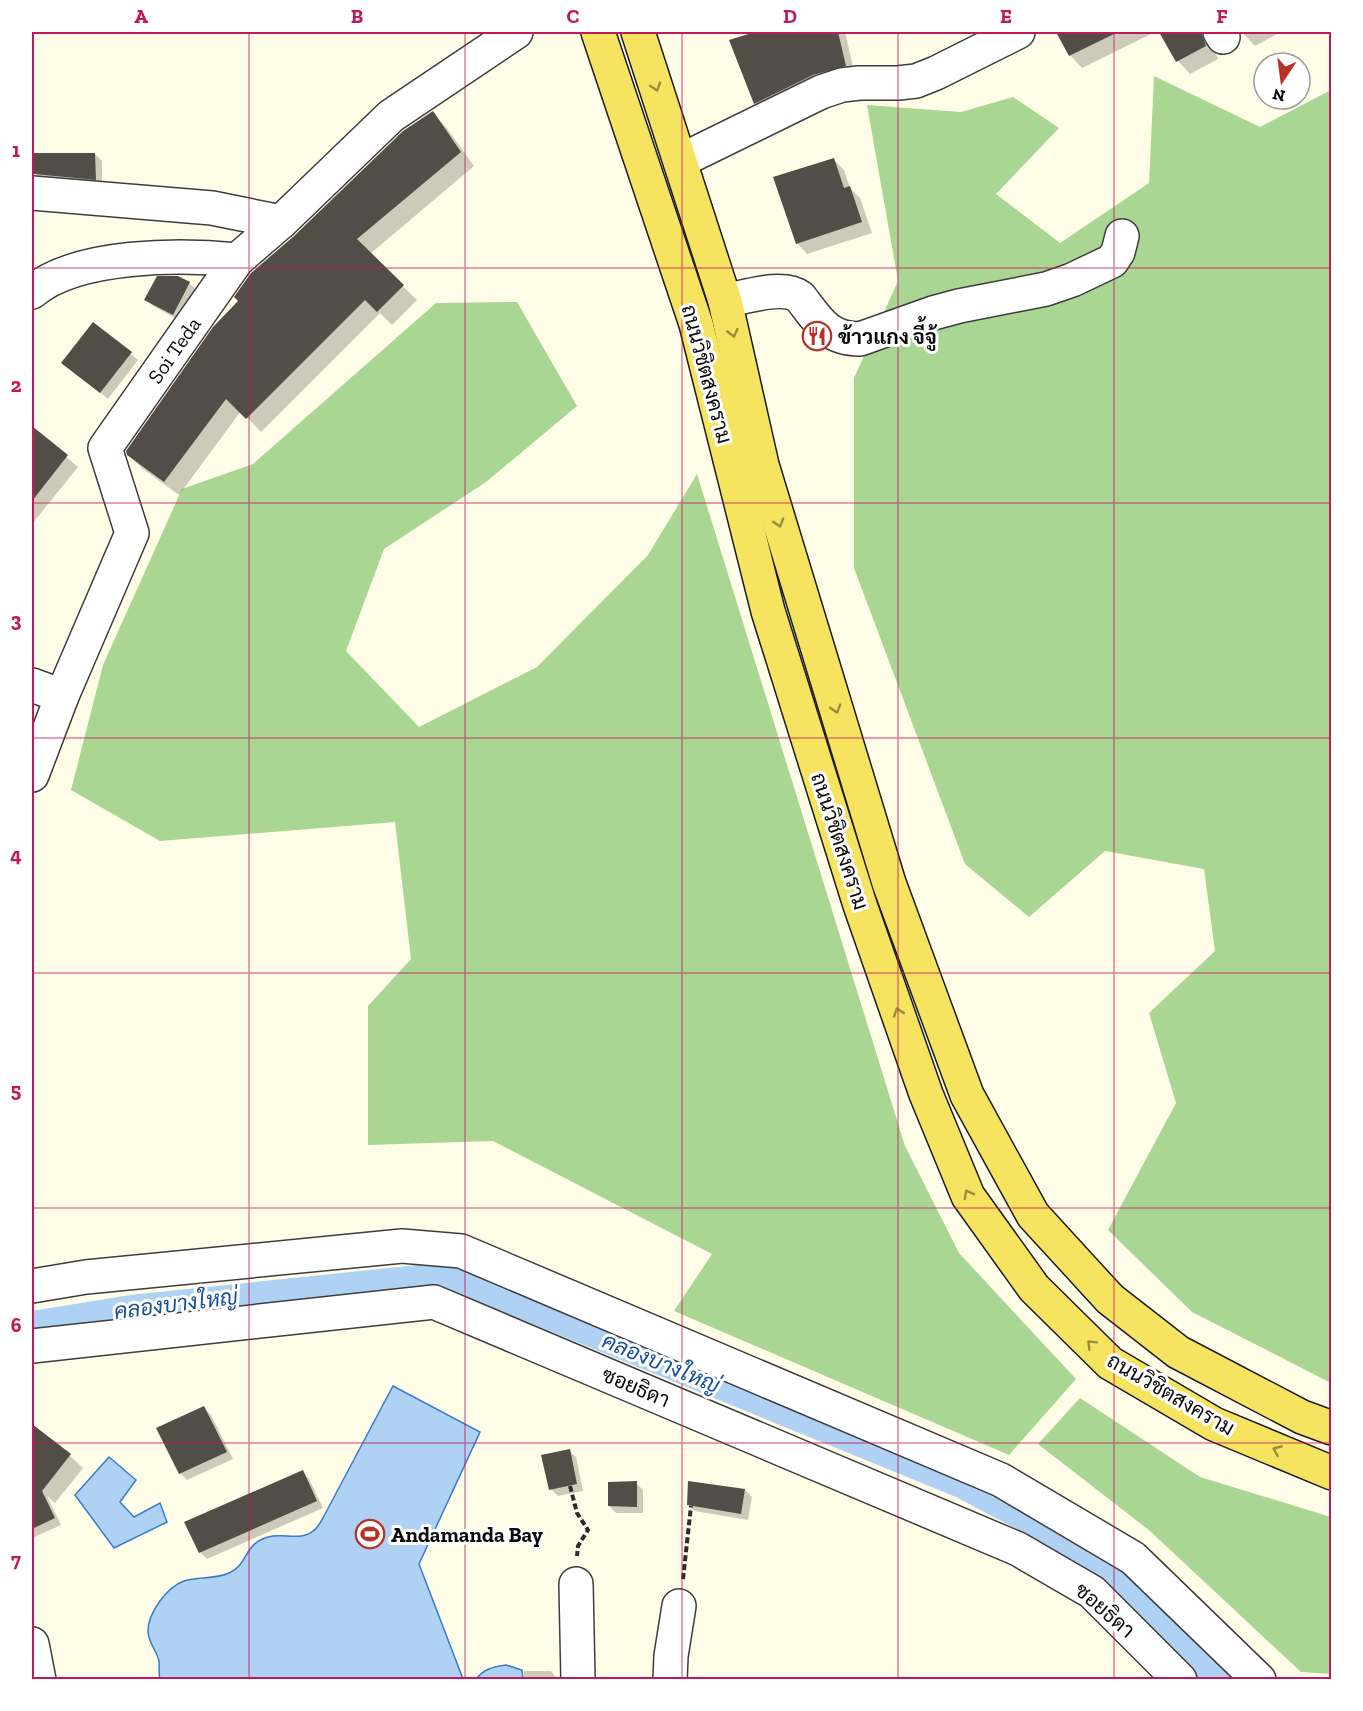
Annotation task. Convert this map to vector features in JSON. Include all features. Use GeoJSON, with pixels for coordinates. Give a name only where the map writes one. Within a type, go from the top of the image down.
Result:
{"type":"FeatureCollection","features":[{"type":"Feature","properties":{"kind":"main road","name":"ถนนวิชิตสงคราม"},"geometry":{"type":"LineString","coordinates":[[598,32],[696,324],[768,611],[857,893],[926,1094],[968,1196],[1034,1288],[1110,1363],[1214,1424],[1332,1473]]}},
{"type":"Feature","properties":{"kind":"main road","name":"ถนนวิชิตสงคราม"},"geometry":{"type":"LineString","coordinates":[[638,32],[725,301],[762,465],[803,603],[890,883],[967,1095],[1034,1215],[1110,1299],[1178,1352],[1302,1418],[1332,1428]]}},
{"type":"Feature","properties":{"kind":"street","name":"Soi Teda"},"geometry":{"type":"LineString","coordinates":[[32,775],[62,696],[132,533],[105,447],[237,260],[281,222],[391,116],[516,32]]}},
{"type":"Feature","properties":{"kind":"street"},"geometry":{"type":"LineString","coordinates":[[680,161],[821,92],[842,85],[859,83],[915,81],[1018,32]]}},
{"type":"Feature","properties":{"kind":"street"},"geometry":{"type":"LineString","coordinates":[[32,194],[212,208],[281,222]]}},
{"type":"Feature","properties":{"kind":"street"},"geometry":{"type":"LineString","coordinates":[[725,301],[774,291],[793,292],[832,334],[849,339],[860,339],[933,313],[1046,289],[1072,280],[1112,261],[1118,252],[1122,236]]}},
{"type":"Feature","properties":{"kind":"street"},"geometry":{"type":"LineString","coordinates":[[32,292],[56,277],[76,270],[124,261],[192,257],[237,260]]}},
{"type":"Feature","properties":{"kind":"street"},"geometry":{"type":"LineString","coordinates":[[32,685],[62,696]]}},
{"type":"Feature","properties":{"kind":"street"},"geometry":{"type":"LineString","coordinates":[[32,1286],[86,1277],[402,1246],[461,1251],[1000,1480],[1133,1558],[1259,1680]]}},
{"type":"Feature","properties":{"kind":"street","name":"ซอยธิดา"},"geometry":{"type":"LineString","coordinates":[[32,1346],[434,1302],[1018,1549],[1092,1592],[1180,1680]]}},
{"type":"Feature","properties":{"kind":"street"},"geometry":{"type":"LineString","coordinates":[[576,1584],[578,1680]]}},
{"type":"Feature","properties":{"kind":"street"},"geometry":{"type":"LineString","coordinates":[[670,1680],[670,1656],[679,1606]]}},
{"type":"Feature","properties":{"kind":"street"},"geometry":{"type":"LineString","coordinates":[[32,1644],[39,1680]]}},
{"type":"Feature","properties":{"kind":"path"},"geometry":{"type":"LineString","coordinates":[[570,1486],[577,1513],[588,1530],[578,1546],[576,1584]]}},
{"type":"Feature","properties":{"kind":"path"},"geometry":{"type":"LineString","coordinates":[[679,1606],[691,1506]]}},
{"type":"Feature","properties":{"kind":"green space"},"geometry":{"type":"Polygon","coordinates":[[[1154,76],[1260,127],[1291,111],[1312,111],[1312,100],[1331,90],[1331,1383],[1192,1312],[1108,1230],[1176,1103],[1149,1013],[1215,951],[1204,869],[1105,851],[1029,917],[965,864],[854,568],[854,378],[898,281],[867,105],[961,112],[1013,97],[1059,128],[996,194],[1060,243],[1149,183],[1154,76]]]}},
{"type":"Feature","properties":{"kind":"green space"},"geometry":{"type":"Polygon","coordinates":[[[517,302],[577,406],[486,482],[384,549],[346,651],[419,727],[537,667],[648,555],[697,474],[905,1146],[959,1253],[1076,1379],[1009,1455],[674,1311],[712,1254],[493,1141],[368,1145],[368,1006],[411,959],[395,822],[160,841],[71,790],[103,665],[182,489],[253,464],[436,303],[517,302]]]}},
{"type":"Feature","properties":{"kind":"green space"},"geometry":{"type":"Polygon","coordinates":[[[1080,1398],[1200,1477],[1331,1517],[1331,1674],[1301,1672],[1150,1531],[1038,1444],[1080,1398]]]}},
{"type":"Feature","properties":{"kind":"water","name":"Andamanda Bay"},"geometry":{"type":"Polygon","coordinates":[[[393,1386],[480,1432],[419,1564],[463,1679],[160,1679],[159,1661],[149,1639],[148,1631],[151,1616],[160,1601],[171,1589],[184,1581],[229,1573],[240,1565],[254,1544],[260,1540],[274,1536],[303,1536],[315,1530],[393,1386]]]}},
{"type":"Feature","properties":{"kind":"water"},"geometry":{"type":"Polygon","coordinates":[[[109,1457],[136,1480],[120,1502],[134,1517],[160,1503],[167,1522],[114,1548],[75,1495],[109,1457]]]}},
{"type":"Feature","properties":{"kind":"water"},"geometry":{"type":"Polygon","coordinates":[[[506,1665],[522,1670],[523,1679],[476,1679],[489,1669],[506,1665]]]}},
{"type":"Feature","properties":{"kind":"building"},"geometry":{"type":"Polygon","coordinates":[[[755,32],[838,32],[846,66],[813,75],[754,104],[729,40],[755,32]]]}},
{"type":"Feature","properties":{"kind":"building"},"geometry":{"type":"Polygon","coordinates":[[[1056,32],[1118,32],[1069,56],[1056,32]]]}},
{"type":"Feature","properties":{"kind":"building"},"geometry":{"type":"Polygon","coordinates":[[[1159,32],[1201,32],[1206,46],[1176,62],[1159,32]]]}},
{"type":"Feature","properties":{"kind":"building"},"geometry":{"type":"Polygon","coordinates":[[[433,111],[461,152],[357,239],[404,285],[377,312],[365,300],[246,419],[226,399],[164,482],[127,455],[126,451],[213,327],[238,301],[234,297],[251,273],[294,236],[403,131],[433,111]]]}},
{"type":"Feature","properties":{"kind":"building"},"geometry":{"type":"Polygon","coordinates":[[[34,153],[95,153],[96,180],[34,174],[34,153]]]}},
{"type":"Feature","properties":{"kind":"building"},"geometry":{"type":"Polygon","coordinates":[[[834,158],[844,188],[850,186],[862,222],[796,244],[773,177],[834,158]]]}},
{"type":"Feature","properties":{"kind":"building"},"geometry":{"type":"Polygon","coordinates":[[[157,276],[178,276],[190,282],[173,315],[144,300],[157,276]]]}},
{"type":"Feature","properties":{"kind":"building"},"geometry":{"type":"Polygon","coordinates":[[[93,322],[132,352],[100,393],[61,363],[93,322]]]}},
{"type":"Feature","properties":{"kind":"building"},"geometry":{"type":"Polygon","coordinates":[[[32,426],[68,455],[32,501],[32,426]]]}},
{"type":"Feature","properties":{"kind":"building"},"geometry":{"type":"Polygon","coordinates":[[[204,1406],[227,1452],[179,1474],[156,1428],[204,1406]]]}},
{"type":"Feature","properties":{"kind":"building"},"geometry":{"type":"Polygon","coordinates":[[[32,1424],[71,1454],[42,1491],[55,1518],[32,1529],[32,1424]]]}},
{"type":"Feature","properties":{"kind":"building"},"geometry":{"type":"Polygon","coordinates":[[[570,1449],[577,1484],[549,1490],[541,1455],[570,1449]]]}},
{"type":"Feature","properties":{"kind":"building"},"geometry":{"type":"Polygon","coordinates":[[[303,1470],[317,1501],[199,1553],[184,1522],[303,1470]]]}},
{"type":"Feature","properties":{"kind":"building"},"geometry":{"type":"Polygon","coordinates":[[[637,1481],[637,1507],[608,1506],[608,1482],[637,1481]]]}},
{"type":"Feature","properties":{"kind":"building"},"geometry":{"type":"Polygon","coordinates":[[[688,1481],[745,1489],[741,1514],[687,1505],[688,1481]]]}},
{"type":"Feature","properties":{"kind":"waterway","name":"คลองบางใหญ่"},"geometry":{"type":"LineString","coordinates":[[32,1324],[131,1308],[447,1275],[961,1485],[1037,1525],[1115,1574],[1219,1680]]}},
{"type":"Feature","properties":{"kind":"place","name":"ข้าวแกง จี้จู้"},"geometry":{"type":"Point","coordinates":[817,336]}},
{"type":"Feature","properties":{"kind":"place","name":"Andamanda Bay"},"geometry":{"type":"Point","coordinates":[370,1534]}}]}
